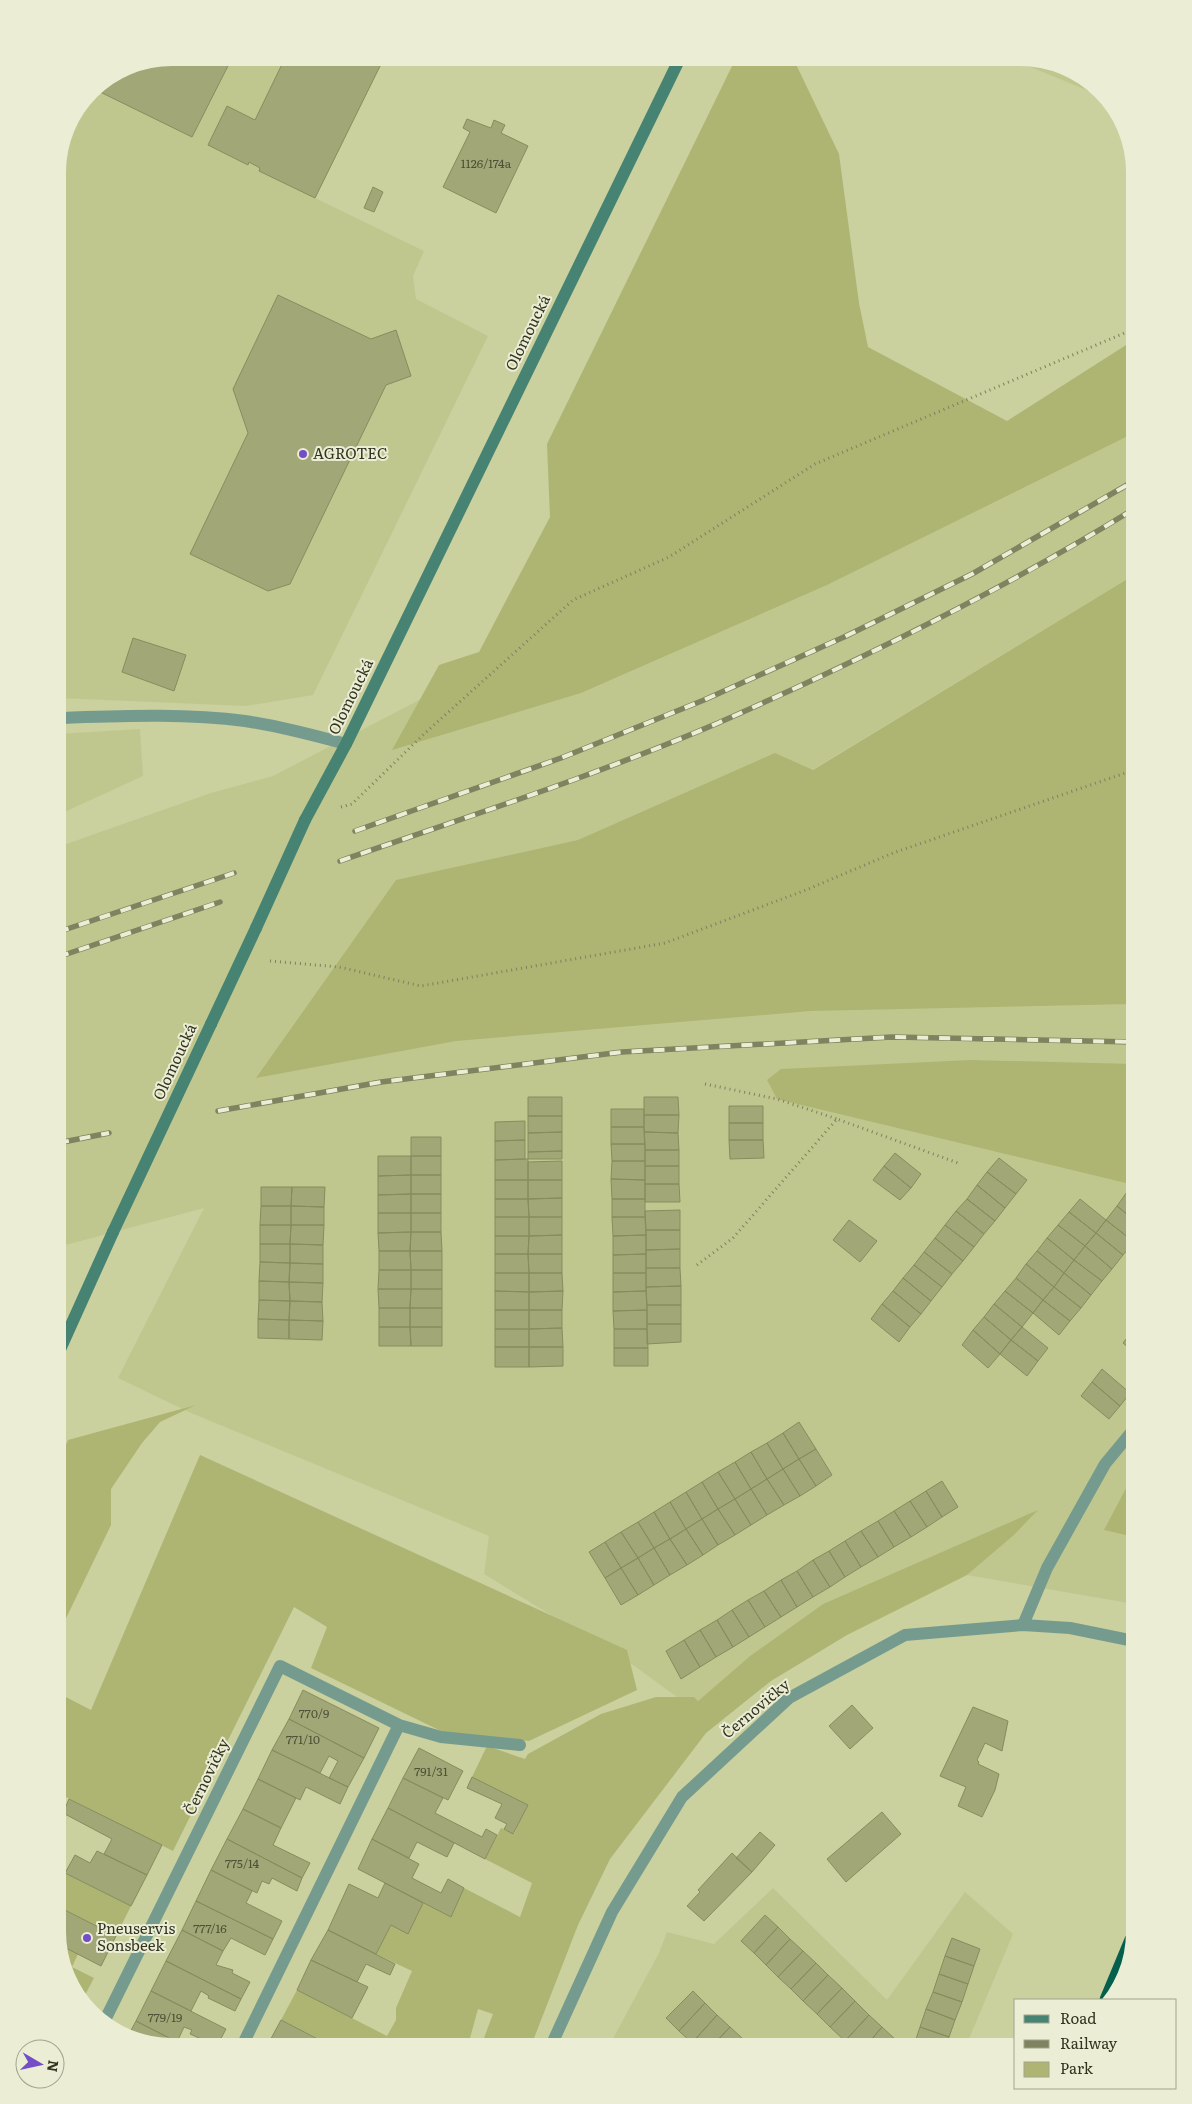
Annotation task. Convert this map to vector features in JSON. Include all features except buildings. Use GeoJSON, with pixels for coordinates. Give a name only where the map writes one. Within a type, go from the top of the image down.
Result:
{"type":"FeatureCollection","features":[{"type":"Feature","properties":{"kind":"main road","name":"Olomoucká"},"geometry":{"type":"LineString","coordinates":[[66,1336],[306,820],[346,744],[676,66]]}},
{"type":"Feature","properties":{"kind":"street"},"geometry":{"type":"LineString","coordinates":[[66,718],[183,717],[245,721],[316,735],[346,744]]}},
{"type":"Feature","properties":{"kind":"street"},"geometry":{"type":"LineString","coordinates":[[1023,1625],[1047,1568],[1105,1464],[1126,1438]]}},
{"type":"Feature","properties":{"kind":"street","name":"Černovičky"},"geometry":{"type":"LineString","coordinates":[[555,2038],[612,1912],[682,1796],[789,1698],[904,1635],[1023,1625],[1070,1628],[1126,1639]]}},
{"type":"Feature","properties":{"kind":"street","name":"Černovičky"},"geometry":{"type":"LineString","coordinates":[[107,2015],[280,1666],[399,1725],[441,1737],[520,1745]]}},
{"type":"Feature","properties":{"kind":"street"},"geometry":{"type":"LineString","coordinates":[[246,2038],[399,1725]]}},
{"type":"Feature","properties":{"kind":"path"},"geometry":{"type":"LineString","coordinates":[[306,820],[352,804],[424,734],[573,600],[669,557],[815,464],[1126,332]]}},
{"type":"Feature","properties":{"kind":"path"},"geometry":{"type":"LineString","coordinates":[[243,954],[276,962],[339,967],[421,986],[665,943],[806,890],[893,854],[1126,773]]}},
{"type":"Feature","properties":{"kind":"path"},"geometry":{"type":"LineString","coordinates":[[705,1084],[777,1099],[958,1163]]}},
{"type":"Feature","properties":{"kind":"path"},"geometry":{"type":"LineString","coordinates":[[697,1265],[733,1238],[837,1119]]}},
{"type":"Feature","properties":{"kind":"shaded area"},"geometry":{"type":"Polygon","coordinates":[[[172,66],[380,66],[315,198],[424,251],[413,276],[416,299],[488,336],[313,695],[246,706],[66,698],[66,165],[68,152],[80,119],[97,97],[125,77],[152,68],[172,66]]]}},
{"type":"Feature","properties":{"kind":"shaded area"},"geometry":{"type":"Polygon","coordinates":[[[1029,66],[1067,77],[1086,90],[1029,66]]]}},
{"type":"Feature","properties":{"kind":"shaded area"},"geometry":{"type":"Polygon","coordinates":[[[1126,407],[1126,580],[812,770],[1126,888],[1126,1603],[967,1575],[1014,1535],[1037,1511],[823,1604],[750,1656],[691,1707],[633,1665],[484,1574],[489,1536],[191,1413],[118,1378],[204,1208],[66,1245],[66,844],[211,793],[273,776],[425,697],[1126,407]]]}},
{"type":"Feature","properties":{"kind":"shaded area"},"geometry":{"type":"Polygon","coordinates":[[[140,729],[143,776],[66,811],[66,734],[140,729]]]}},
{"type":"Feature","properties":{"kind":"shaded area"},"geometry":{"type":"Polygon","coordinates":[[[773,1888],[887,2000],[965,1892],[1013,1934],[969,2038],[613,2038],[659,1953],[667,1932],[714,1944],[773,1888]]]}},
{"type":"Feature","properties":{"kind":"green space"},"geometry":{"type":"Polygon","coordinates":[[[732,66],[797,66],[839,154],[859,303],[868,347],[1007,421],[1126,345],[1126,437],[827,585],[581,693],[392,750],[439,665],[479,652],[550,517],[547,444],[732,66]]]}},
{"type":"Feature","properties":{"kind":"green space"},"geometry":{"type":"Polygon","coordinates":[[[1126,580],[1126,1004],[811,1011],[456,1041],[256,1078],[396,880],[578,840],[775,753],[813,770],[1126,580]]]}},
{"type":"Feature","properties":{"kind":"green space"},"geometry":{"type":"Polygon","coordinates":[[[970,1060],[1126,1064],[1126,1183],[777,1099],[767,1080],[781,1069],[970,1060]]]}},
{"type":"Feature","properties":{"kind":"green space"},"geometry":{"type":"Polygon","coordinates":[[[196,1405],[160,1422],[142,1443],[111,1489],[111,1525],[66,1618],[66,1445],[68,1440],[196,1405]]]}},
{"type":"Feature","properties":{"kind":"green space"},"geometry":{"type":"Polygon","coordinates":[[[200,1455],[627,1650],[637,1690],[529,1741],[443,1732],[311,1668],[327,1627],[294,1607],[173,1851],[66,1797],[66,1697],[91,1710],[200,1455]]]}},
{"type":"Feature","properties":{"kind":"green space"},"geometry":{"type":"Polygon","coordinates":[[[1126,1488],[1126,1535],[1104,1530],[1126,1488]]]}},
{"type":"Feature","properties":{"kind":"green space"},"geometry":{"type":"Polygon","coordinates":[[[1038,1510],[1014,1535],[967,1575],[847,1635],[771,1681],[706,1733],[610,1859],[578,1925],[534,2038],[484,2038],[493,2014],[478,2009],[470,2038],[318,2038],[281,2020],[297,1990],[387,2036],[396,2020],[396,2008],[412,1971],[376,1954],[391,1925],[408,1933],[423,1903],[451,1917],[464,1888],[520,1917],[532,1883],[485,1859],[501,1828],[514,1834],[527,1805],[472,1777],[487,1746],[525,1759],[528,1754],[601,1714],[656,1697],[694,1697],[698,1701],[750,1656],[823,1604],[1038,1510]]]}},
{"type":"Feature","properties":{"kind":"green space"},"geometry":{"type":"Polygon","coordinates":[[[66,1873],[131,1906],[116,1936],[66,1910],[66,1873]]]}},
{"type":"Feature","properties":{"kind":"green space"},"geometry":{"type":"Polygon","coordinates":[[[68,1949],[78,1954],[72,1967],[68,1949]]]}},
{"type":"Feature","properties":{"kind":"green space"},"geometry":{"type":"Polygon","coordinates":[[[72,1967],[94,1978],[86,1993],[72,1967]]]}},
{"type":"Feature","properties":{"kind":"railway"},"geometry":{"type":"LineString","coordinates":[[355,831],[561,758],[704,700],[844,637],[972,574],[1126,486]]}},
{"type":"Feature","properties":{"kind":"railway"},"geometry":{"type":"LineString","coordinates":[[340,861],[625,761],[718,723],[825,675],[930,623],[1033,568],[1126,514]]}},
{"type":"Feature","properties":{"kind":"railway"},"geometry":{"type":"LineString","coordinates":[[66,929],[234,873]]}},
{"type":"Feature","properties":{"kind":"railway"},"geometry":{"type":"LineString","coordinates":[[66,954],[220,902]]}},
{"type":"Feature","properties":{"kind":"railway"},"geometry":{"type":"LineString","coordinates":[[218,1111],[381,1082],[622,1052],[892,1037],[1126,1042]]}},
{"type":"Feature","properties":{"kind":"railway"},"geometry":{"type":"LineString","coordinates":[[66,1141],[109,1133]]}},
{"type":"Feature","properties":{"kind":"place","name":"AGROTEC"},"geometry":{"type":"Point","coordinates":[303,454]}},
{"type":"Feature","properties":{"kind":"place","name":"Pneuservis Sonsbeek"},"geometry":{"type":"Point","coordinates":[87,1938]}}]}
